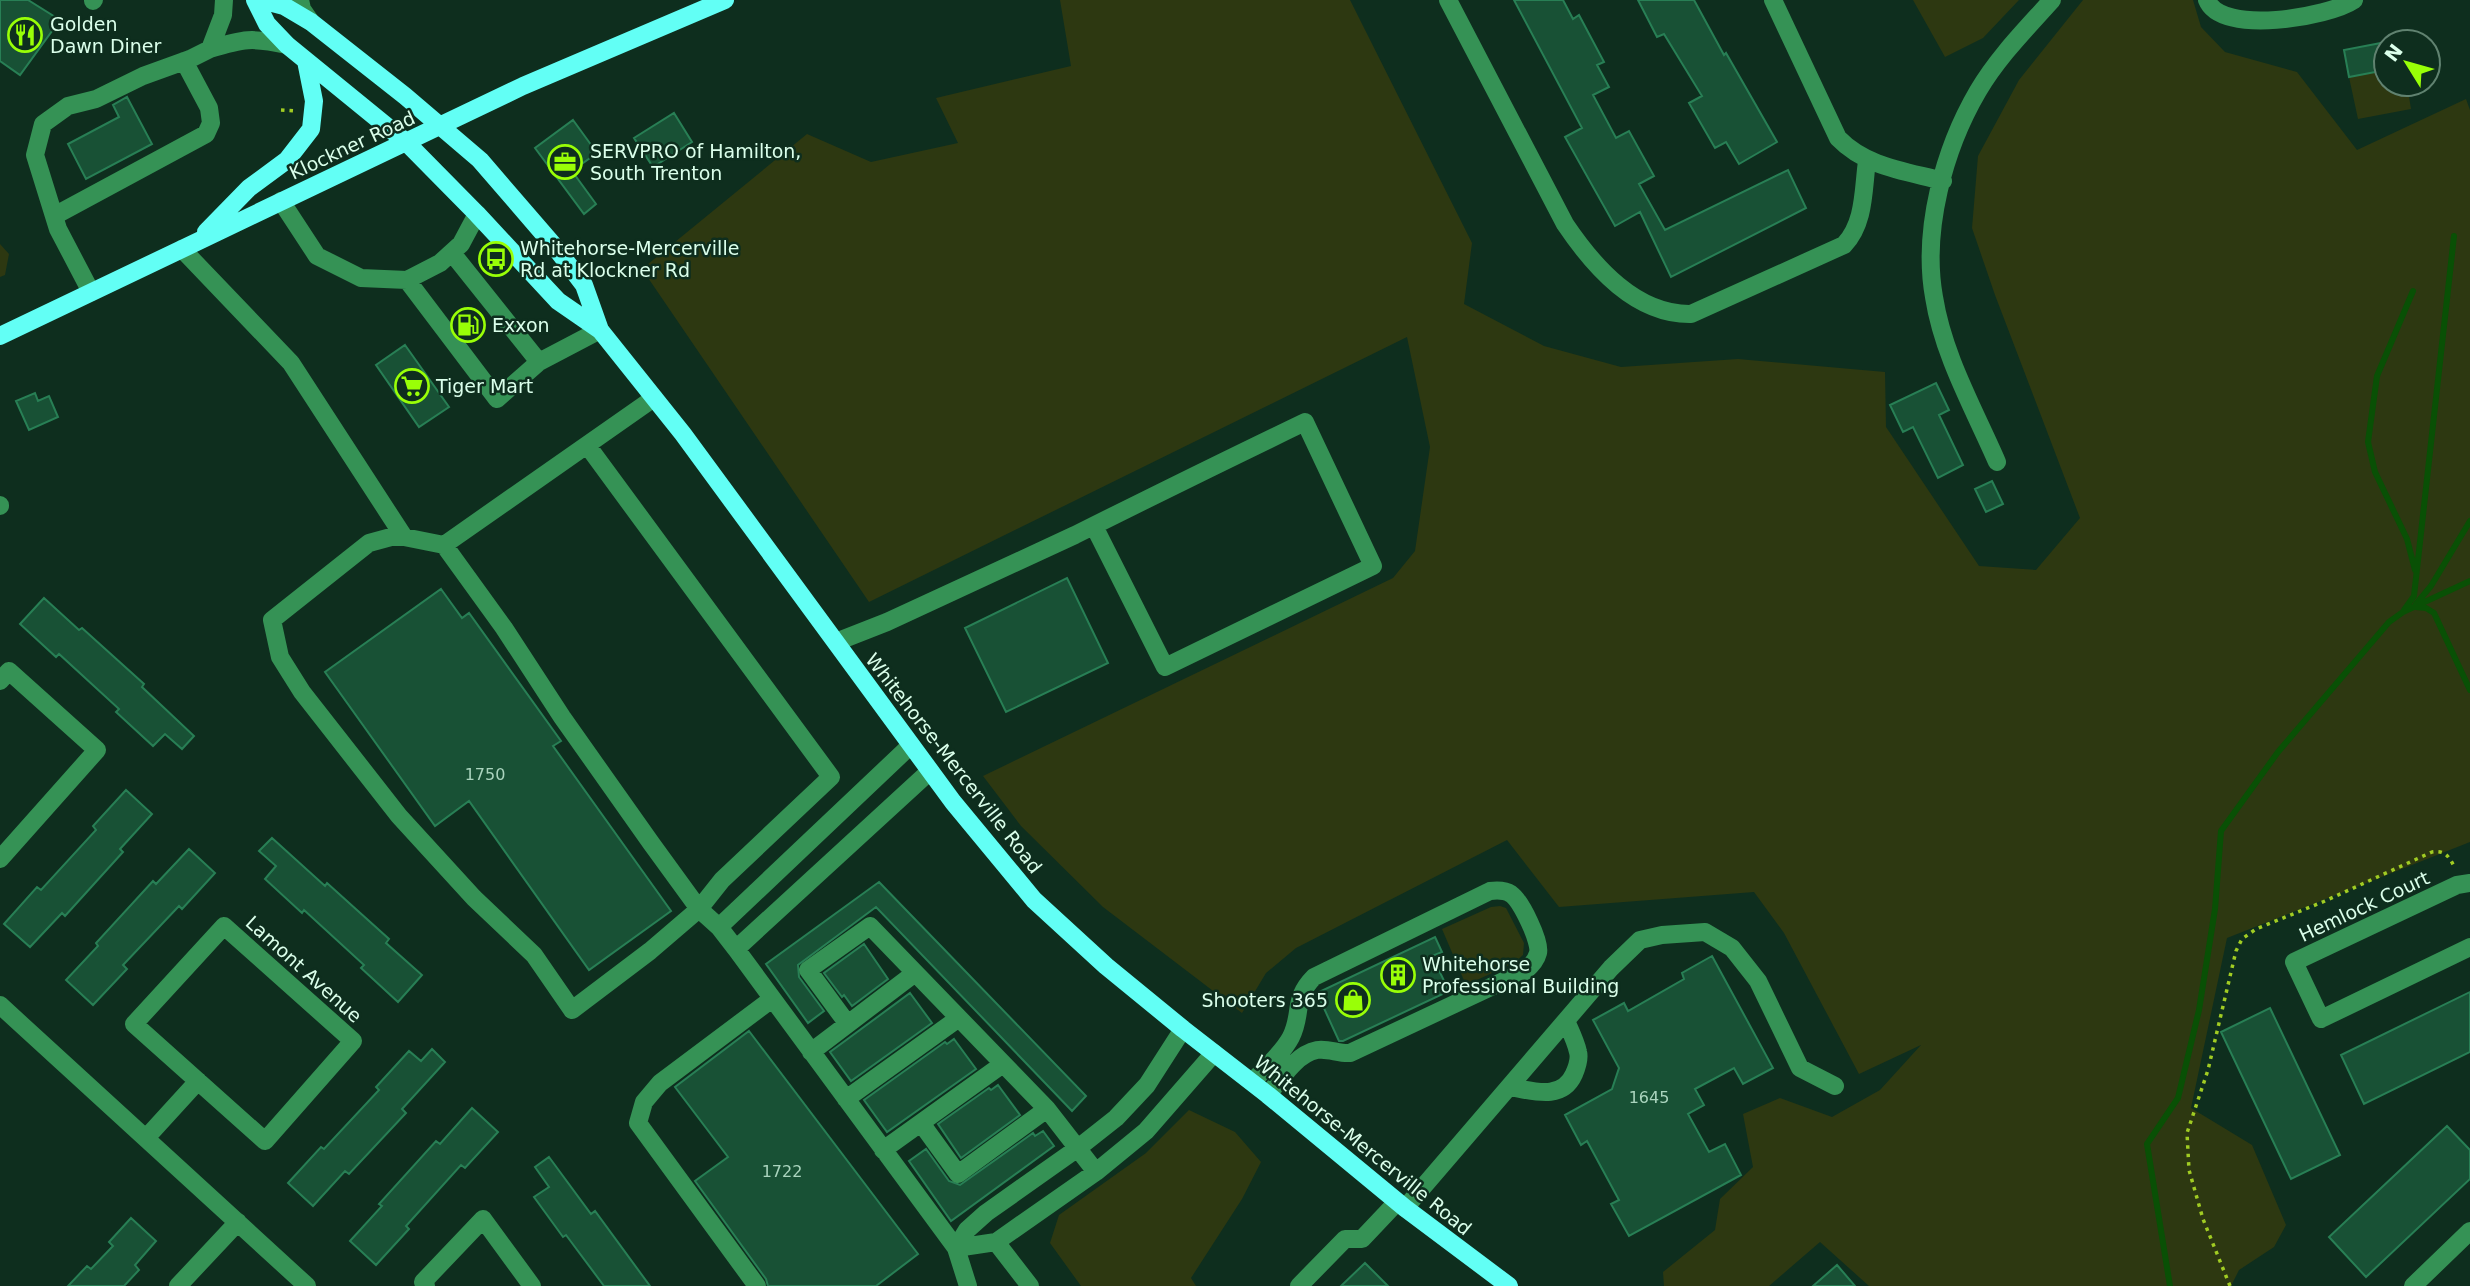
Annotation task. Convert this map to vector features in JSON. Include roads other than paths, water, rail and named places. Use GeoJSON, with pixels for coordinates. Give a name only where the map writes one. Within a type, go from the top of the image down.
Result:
{"type":"FeatureCollection","features":[{"type":"Feature","properties":{"kind":"main road"},"geometry":{"type":"LineString","coordinates":[[255,0],[267,24],[287,45]]}},
{"type":"Feature","properties":{"kind":"main road","name":"Whitehorse-Mercerville Road"},"geometry":{"type":"LineString","coordinates":[[261,0],[284,6],[311,22],[480,160],[555,247],[583,285],[600,330]]}},
{"type":"Feature","properties":{"kind":"main road","name":"Klockner Road"},"geometry":{"type":"LineString","coordinates":[[0,335],[523,86],[723,1]]}},
{"type":"Feature","properties":{"kind":"main road","name":"Whitehorse-Mercerville Road"},"geometry":{"type":"LineString","coordinates":[[287,45],[406,142],[558,301],[600,330],[683,434],[930,771],[1034,900],[1106,966],[1183,1029],[1252,1082],[1401,1205],[1509,1286]]}},
{"type":"Feature","properties":{"kind":"main road"},"geometry":{"type":"LineString","coordinates":[[190,245],[249,188],[287,160],[311,129],[314,101],[306,61]]}},
{"type":"Feature","properties":{"kind":"street"},"geometry":{"type":"LineString","coordinates":[[209,50],[223,15],[224,0]]}},
{"type":"Feature","properties":{"kind":"street"},"geometry":{"type":"LineString","coordinates":[[300,0],[302,9],[311,22]]}},
{"type":"Feature","properties":{"kind":"street"},"geometry":{"type":"LineString","coordinates":[[1448,0],[1565,224],[1601,270],[1628,293],[1655,310],[1691,314],[1844,245],[1859,224],[1867,161]]}},
{"type":"Feature","properties":{"kind":"street"},"geometry":{"type":"LineString","coordinates":[[1773,0],[1838,138],[1851,152],[1867,161],[1943,181]]}},
{"type":"Feature","properties":{"kind":"street"},"geometry":{"type":"LineString","coordinates":[[1997,462],[1947,349],[1934,298],[1931,273],[1934,211],[1952,148],[1979,90],[2000,59],[2052,0]]}},
{"type":"Feature","properties":{"kind":"street"},"geometry":{"type":"LineString","coordinates":[[2207,0],[2213,10],[2220,14],[2253,20],[2303,16],[2347,5],[2354,0]]}},
{"type":"Feature","properties":{"kind":"street"},"geometry":{"type":"LineString","coordinates":[[91,292],[58,229],[36,155],[43,124],[68,106],[96,99],[143,76],[209,50],[258,39],[287,45]]}},
{"type":"Feature","properties":{"kind":"street"},"geometry":{"type":"LineString","coordinates":[[54,216],[206,134],[211,123],[209,108],[184,61]]}},
{"type":"Feature","properties":{"kind":"street"},"geometry":{"type":"LineString","coordinates":[[281,201],[317,256],[361,278],[407,280],[440,263],[461,244],[477,214]]}},
{"type":"Feature","properties":{"kind":"street"},"geometry":{"type":"LineString","coordinates":[[190,245],[291,363],[404,537]]}},
{"type":"Feature","properties":{"kind":"street"},"geometry":{"type":"LineString","coordinates":[[452,253],[539,362]]}},
{"type":"Feature","properties":{"kind":"street"},"geometry":{"type":"LineString","coordinates":[[407,280],[497,399],[539,362],[600,330]]}},
{"type":"Feature","properties":{"kind":"street"},"geometry":{"type":"LineString","coordinates":[[444,544],[654,398]]}},
{"type":"Feature","properties":{"kind":"street"},"geometry":{"type":"LineString","coordinates":[[836,642],[887,622],[1094,526],[1305,422],[1373,566],[1165,667],[1094,526]]}},
{"type":"Feature","properties":{"kind":"street"},"geometry":{"type":"LineString","coordinates":[[587,445],[831,777],[722,880],[699,909],[650,951],[572,1010],[534,955],[474,898],[399,816],[302,692],[280,657],[272,620],[369,543],[391,537],[404,537],[444,544],[615,793],[699,909],[719,927],[736,949],[956,1248],[968,1286]]}},
{"type":"Feature","properties":{"kind":"street"},"geometry":{"type":"LineString","coordinates":[[0,681],[9,671],[97,750],[0,859]]}},
{"type":"Feature","properties":{"kind":"street"},"geometry":{"type":"LineString","coordinates":[[719,927],[911,745]]}},
{"type":"Feature","properties":{"kind":"street"},"geometry":{"type":"LineString","coordinates":[[736,949],[930,771]]}},
{"type":"Feature","properties":{"kind":"street","name":"Hemlock Court"},"geometry":{"type":"LineString","coordinates":[[2467,884],[2457,885],[2294,962],[2321,1019],[2470,947]]}},
{"type":"Feature","properties":{"kind":"street"},"geometry":{"type":"LineString","coordinates":[[1252,1082],[1290,1039],[1296,1025],[1300,997],[1305,986],[1314,977],[1490,891],[1504,891],[1512,895],[1537,942],[1539,951],[1534,962],[1525,971],[1350,1053],[1318,1050],[1296,1025]]}},
{"type":"Feature","properties":{"kind":"street","name":"Lamont Avenue"},"geometry":{"type":"LineString","coordinates":[[224,926],[353,1041],[265,1141],[198,1081],[134,1024],[224,926]]}},
{"type":"Feature","properties":{"kind":"street"},"geometry":{"type":"LineString","coordinates":[[847,1023],[808,970],[870,926],[1047,1109],[1096,1172]]}},
{"type":"Feature","properties":{"kind":"street"},"geometry":{"type":"LineString","coordinates":[[1299,1286],[1345,1239],[1362,1239],[1401,1205],[1510,1087],[1624,954],[1640,940],[1662,935],[1705,932],[1732,948],[1758,981],[1800,1068],[1835,1086]]}},
{"type":"Feature","properties":{"kind":"street"},"geometry":{"type":"LineString","coordinates":[[811,1052],[915,973]]}},
{"type":"Feature","properties":{"kind":"street"},"geometry":{"type":"LineString","coordinates":[[757,1286],[638,1123],[644,1102],[660,1083],[772,999]]}},
{"type":"Feature","properties":{"kind":"street"},"geometry":{"type":"LineString","coordinates":[[0,1005],[307,1286]]}},
{"type":"Feature","properties":{"kind":"street"},"geometry":{"type":"LineString","coordinates":[[846,1100],[959,1018]]}},
{"type":"Feature","properties":{"kind":"street"},"geometry":{"type":"LineString","coordinates":[[1510,1087],[1544,1093],[1555,1092],[1572,1078],[1578,1065],[1579,1052],[1566,1021]]}},
{"type":"Feature","properties":{"kind":"street"},"geometry":{"type":"LineString","coordinates":[[956,1248],[967,1230],[986,1213],[1116,1118],[1147,1085],[1183,1029]]}},
{"type":"Feature","properties":{"kind":"street"},"geometry":{"type":"LineString","coordinates":[[1268,1095],[1293,1064],[1318,1050]]}},
{"type":"Feature","properties":{"kind":"street"},"geometry":{"type":"LineString","coordinates":[[956,1248],[996,1242],[1096,1172],[1146,1131],[1214,1053]]}},
{"type":"Feature","properties":{"kind":"street"},"geometry":{"type":"LineString","coordinates":[[883,1150],[1003,1064]]}},
{"type":"Feature","properties":{"kind":"street"},"geometry":{"type":"LineString","coordinates":[[146,1138],[198,1081]]}},
{"type":"Feature","properties":{"kind":"street"},"geometry":{"type":"LineString","coordinates":[[921,1123],[958,1174],[1047,1109]]}},
{"type":"Feature","properties":{"kind":"street"},"geometry":{"type":"LineString","coordinates":[[426,1286],[423,1282],[483,1219],[532,1286]]}},
{"type":"Feature","properties":{"kind":"street"},"geometry":{"type":"LineString","coordinates":[[178,1286],[238,1222]]}},
{"type":"Feature","properties":{"kind":"street"},"geometry":{"type":"LineString","coordinates":[[2413,1286],[2470,1231]]}},
{"type":"Feature","properties":{"kind":"street"},"geometry":{"type":"LineString","coordinates":[[996,1242],[1030,1286]]}},
{"type":"Feature","properties":{"kind":"waterway"},"geometry":{"type":"LineString","coordinates":[[2404,610],[2414,596],[2454,236]]}},
{"type":"Feature","properties":{"kind":"waterway"},"geometry":{"type":"LineString","coordinates":[[2413,291],[2377,376],[2368,442],[2375,472],[2407,539],[2415,570]]}},
{"type":"Feature","properties":{"kind":"waterway"},"geometry":{"type":"LineString","coordinates":[[2416,604],[2431,586],[2470,521]]}},
{"type":"Feature","properties":{"kind":"waterway"},"geometry":{"type":"LineString","coordinates":[[2170,1286],[2147,1144],[2178,1098],[2199,1010],[2215,909],[2221,831],[2278,752],[2389,622],[2403,612],[2470,581]]}},
{"type":"Feature","properties":{"kind":"waterway"},"geometry":{"type":"LineString","coordinates":[[2416,607],[2426,608],[2434,613],[2470,690]]}},
{"type":"Feature","properties":{"kind":"place","name":"Golden Dawn Diner"},"geometry":{"type":"Point","coordinates":[25,35]}},
{"type":"Feature","properties":{"kind":"place","name":"SERVPRO of Hamilton, South Trenton"},"geometry":{"type":"Point","coordinates":[565,162]}},
{"type":"Feature","properties":{"kind":"place","name":"Whitehorse-Mercerville Rd at Klockner Rd"},"geometry":{"type":"Point","coordinates":[496,259]}},
{"type":"Feature","properties":{"kind":"place","name":"Exxon"},"geometry":{"type":"Point","coordinates":[468,325]}},
{"type":"Feature","properties":{"kind":"place","name":"Tiger Mart"},"geometry":{"type":"Point","coordinates":[412,386]}},
{"type":"Feature","properties":{"kind":"place","name":"Whitehorse Professional Building"},"geometry":{"type":"Point","coordinates":[1398,975]}},
{"type":"Feature","properties":{"kind":"place","name":"Shooters 365"},"geometry":{"type":"Point","coordinates":[1353,1000]}}]}
